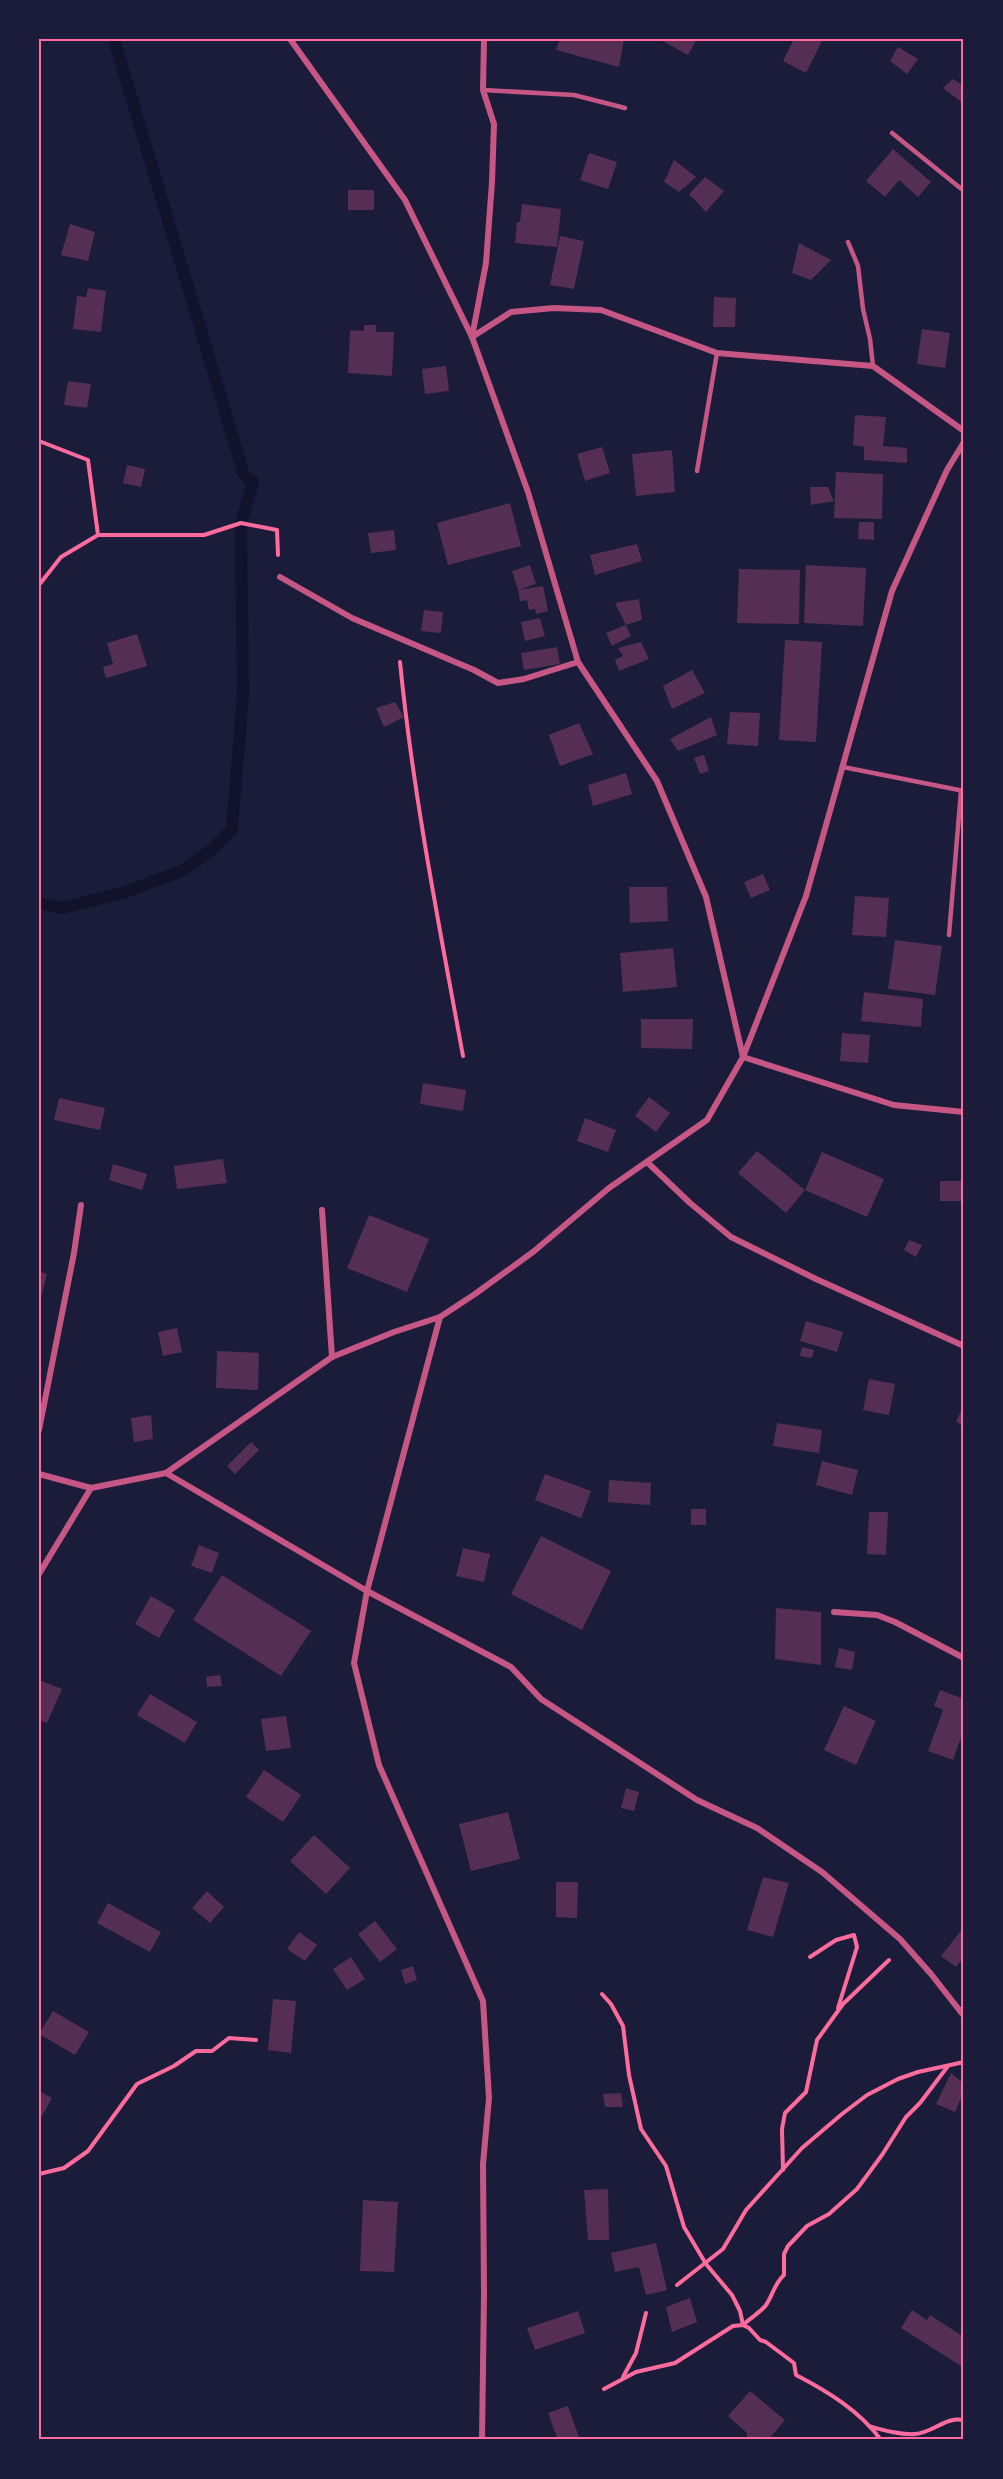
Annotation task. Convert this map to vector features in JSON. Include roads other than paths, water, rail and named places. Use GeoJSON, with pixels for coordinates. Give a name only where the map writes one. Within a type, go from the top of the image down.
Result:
{"type":"FeatureCollection","features":[{"type":"Feature","properties":{"kind":"street"},"geometry":{"type":"LineString","coordinates":[[290,39],[405,200],[472,337],[528,492],[578,662],[657,781],[706,897],[743,1057]]}},
{"type":"Feature","properties":{"kind":"street"},"geometry":{"type":"LineString","coordinates":[[472,337],[486,263],[495,124],[483,90],[484,39]]}},
{"type":"Feature","properties":{"kind":"street"},"geometry":{"type":"LineString","coordinates":[[472,337],[511,312],[554,308],[601,310],[717,353],[873,366],[964,430]]}},
{"type":"Feature","properties":{"kind":"street"},"geometry":{"type":"LineString","coordinates":[[39,1474],[91,1488],[166,1473],[332,1357],[394,1332],[440,1317],[505,1273],[609,1188],[707,1120],[743,1057],[806,896],[892,591],[947,470],[964,442]]}},
{"type":"Feature","properties":{"kind":"street"},"geometry":{"type":"LineString","coordinates":[[280,577],[352,618],[474,670],[498,683],[524,679],[578,662]]}},
{"type":"Feature","properties":{"kind":"street"},"geometry":{"type":"LineString","coordinates":[[743,1057],[894,1105],[964,1112]]}},
{"type":"Feature","properties":{"kind":"street"},"geometry":{"type":"LineString","coordinates":[[647,1162],[690,1203],[731,1236],[816,1279],[964,1346]]}},
{"type":"Feature","properties":{"kind":"street"},"geometry":{"type":"LineString","coordinates":[[39,1430],[81,1205]]}},
{"type":"Feature","properties":{"kind":"street"},"geometry":{"type":"LineString","coordinates":[[322,1209],[332,1357]]}},
{"type":"Feature","properties":{"kind":"street"},"geometry":{"type":"LineString","coordinates":[[440,1317],[367,1591],[354,1664],[379,1765],[483,2001],[489,2098],[483,2164],[482,2440]]}},
{"type":"Feature","properties":{"kind":"street"},"geometry":{"type":"LineString","coordinates":[[166,1473],[367,1591],[511,1667],[541,1699],[677,1788],[757,1828],[822,1872],[906,1946],[964,2016]]}},
{"type":"Feature","properties":{"kind":"street"},"geometry":{"type":"LineString","coordinates":[[39,1574],[91,1488]]}},
{"type":"Feature","properties":{"kind":"street"},"geometry":{"type":"LineString","coordinates":[[834,1612],[877,1615],[896,1622],[964,1658]]}},
{"type":"Feature","properties":{"kind":"lane"},"geometry":{"type":"LineString","coordinates":[[483,90],[574,95],[625,108]]}},
{"type":"Feature","properties":{"kind":"lane"},"geometry":{"type":"LineString","coordinates":[[892,133],[964,191]]}},
{"type":"Feature","properties":{"kind":"lane"},"geometry":{"type":"LineString","coordinates":[[848,242],[858,266],[862,309],[870,339],[873,366]]}},
{"type":"Feature","properties":{"kind":"lane"},"geometry":{"type":"LineString","coordinates":[[697,471],[717,353]]}},
{"type":"Feature","properties":{"kind":"lane"},"geometry":{"type":"LineString","coordinates":[[843,768],[962,791],[949,934]]}},
{"type":"Feature","properties":{"kind":"waterway"},"geometry":{"type":"LineString","coordinates":[[39,903],[63,908],[122,893],[182,871],[210,851],[232,829],[243,695],[241,523],[253,482],[244,475],[114,39]]}}]}
